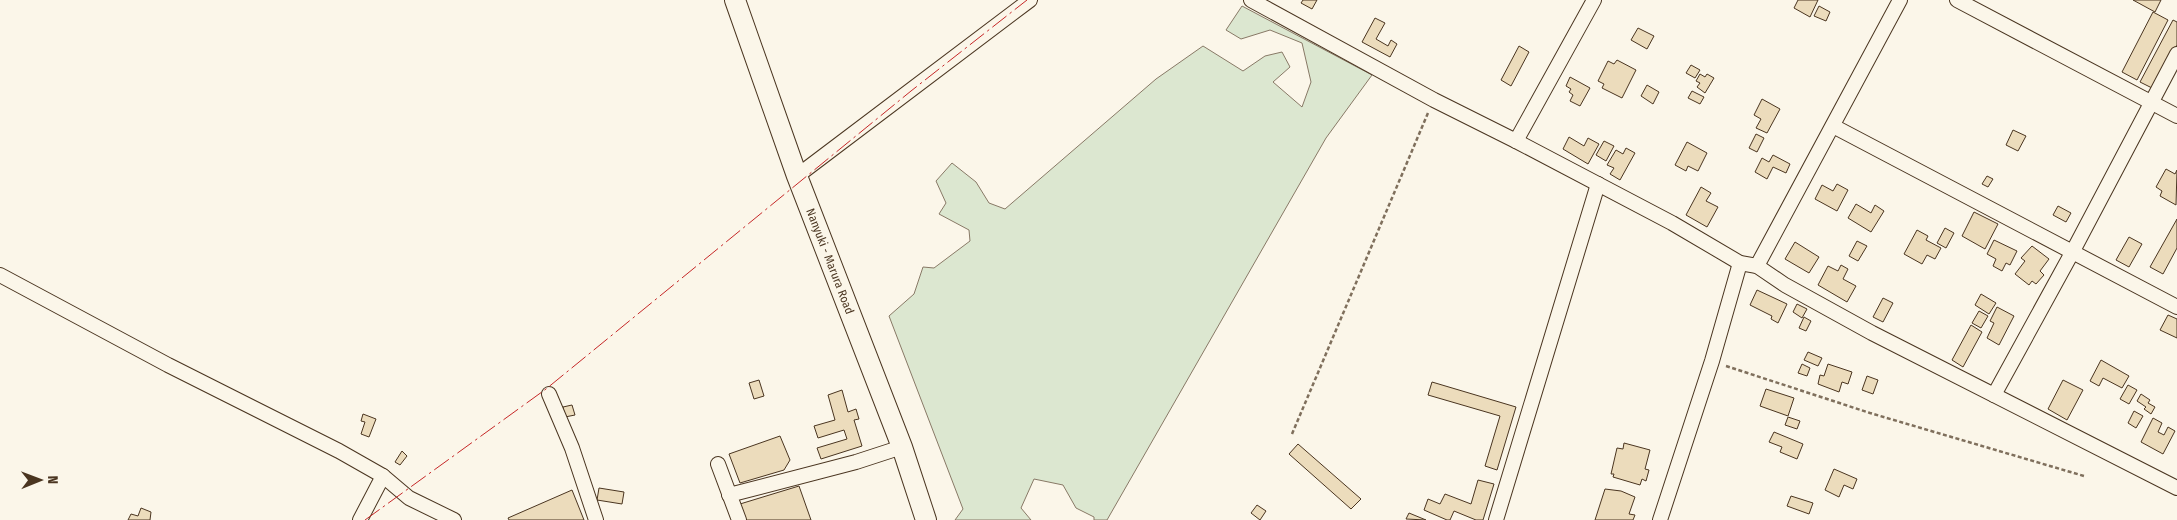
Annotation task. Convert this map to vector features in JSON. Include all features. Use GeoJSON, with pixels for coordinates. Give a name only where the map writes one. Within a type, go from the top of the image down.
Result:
{"type":"FeatureCollection","features":[{"type":"Feature","properties":{"kind":"street","name":"Nanyuki - Marura Road"},"geometry":{"type":"LineString","coordinates":[[735,0],[797,176],[894,432],[902,447],[926,520]]}},
{"type":"Feature","properties":{"kind":"street"},"geometry":{"type":"LineString","coordinates":[[797,176],[1030,0]]}},
{"type":"Feature","properties":{"kind":"street"},"geometry":{"type":"LineString","coordinates":[[1251,0],[1434,100],[1672,223],[1740,263],[1757,266],[1785,285],[1820,304],[2177,488]]}},
{"type":"Feature","properties":{"kind":"street"},"geometry":{"type":"LineString","coordinates":[[1516,141],[1594,0]]}},
{"type":"Feature","properties":{"kind":"street"},"geometry":{"type":"LineString","coordinates":[[1757,266],[1900,0]]}},
{"type":"Feature","properties":{"kind":"street"},"geometry":{"type":"LineString","coordinates":[[1957,0],[2177,116]]}},
{"type":"Feature","properties":{"kind":"street"},"geometry":{"type":"LineString","coordinates":[[1994,394],[2073,251],[2177,54]]}},
{"type":"Feature","properties":{"kind":"street"},"geometry":{"type":"LineString","coordinates":[[1833,126],[2177,307]]}},
{"type":"Feature","properties":{"kind":"street"},"geometry":{"type":"LineString","coordinates":[[1496,520],[1598,184]]}},
{"type":"Feature","properties":{"kind":"street"},"geometry":{"type":"LineString","coordinates":[[1660,520],[1712,361],[1740,263]]}},
{"type":"Feature","properties":{"kind":"street"},"geometry":{"type":"LineString","coordinates":[[0,275],[168,365],[308,435],[383,476],[409,498],[454,520]]}},
{"type":"Feature","properties":{"kind":"street"},"geometry":{"type":"LineString","coordinates":[[549,394],[572,448],[596,520]]}},
{"type":"Feature","properties":{"kind":"street"},"geometry":{"type":"LineString","coordinates":[[729,495],[856,462],[902,447]]}},
{"type":"Feature","properties":{"kind":"street"},"geometry":{"type":"LineString","coordinates":[[718,464],[739,520]]}},
{"type":"Feature","properties":{"kind":"street"},"geometry":{"type":"LineString","coordinates":[[360,520],[383,476]]}},
{"type":"Feature","properties":{"kind":"path"},"geometry":{"type":"LineString","coordinates":[[1292,434],[1434,100]]}},
{"type":"Feature","properties":{"kind":"path"},"geometry":{"type":"LineString","coordinates":[[1712,361],[1870,413],[2084,476]]}},
{"type":"Feature","properties":{"kind":"green space"},"geometry":{"type":"Polygon","coordinates":[[[1242,6],[1372,75],[1326,138],[1107,520],[1094,520],[1094,517],[1076,508],[1063,485],[1034,479],[1021,508],[1031,520],[955,520],[963,509],[889,316],[914,294],[923,267],[934,268],[970,241],[969,230],[939,214],[946,203],[936,181],[952,163],[976,182],[989,203],[1005,209],[1156,79],[1203,46],[1243,71],[1265,56],[1282,52],[1290,67],[1273,82],[1302,107],[1311,82],[1302,43],[1270,30],[1241,39],[1226,30],[1242,6]]]}},
{"type":"Feature","properties":{"kind":"building"},"geometry":{"type":"Polygon","coordinates":[[[1303,0],[1317,0],[1312,9],[1301,3],[1303,0]]]}},
{"type":"Feature","properties":{"kind":"building"},"geometry":{"type":"Polygon","coordinates":[[[1798,0],[1818,0],[1810,17],[1794,8],[1798,0]]]}},
{"type":"Feature","properties":{"kind":"building"},"geometry":{"type":"Polygon","coordinates":[[[2133,0],[2161,0],[2155,12],[2133,0]]]}},
{"type":"Feature","properties":{"kind":"building"},"geometry":{"type":"Polygon","coordinates":[[[1819,6],[1830,12],[1826,21],[1814,16],[1819,6]]]}},
{"type":"Feature","properties":{"kind":"building"},"geometry":{"type":"Polygon","coordinates":[[[2153,12],[2168,20],[2137,80],[2122,72],[2153,12]]]}},
{"type":"Feature","properties":{"kind":"building"},"geometry":{"type":"Polygon","coordinates":[[[1375,18],[1385,23],[1376,39],[1388,46],[1391,40],[1397,44],[1390,57],[1362,42],[1375,18]]]}},
{"type":"Feature","properties":{"kind":"building"},"geometry":{"type":"Polygon","coordinates":[[[2173,20],[2177,22],[2177,45],[2154,89],[2140,82],[2173,20]]]}},
{"type":"Feature","properties":{"kind":"building"},"geometry":{"type":"Polygon","coordinates":[[[1638,28],[1654,36],[1647,49],[1631,40],[1638,28]]]}},
{"type":"Feature","properties":{"kind":"building"},"geometry":{"type":"Polygon","coordinates":[[[1519,46],[1529,52],[1511,86],[1501,80],[1519,46]]]}},
{"type":"Feature","properties":{"kind":"building"},"geometry":{"type":"Polygon","coordinates":[[[1617,60],[1636,70],[1622,98],[1602,88],[1604,84],[1598,81],[1608,61],[1614,64],[1617,60]]]}},
{"type":"Feature","properties":{"kind":"building"},"geometry":{"type":"Polygon","coordinates":[[[1691,65],[1700,70],[1695,78],[1686,73],[1691,65]]]}},
{"type":"Feature","properties":{"kind":"building"},"geometry":{"type":"Polygon","coordinates":[[[1700,74],[1705,77],[1707,74],[1714,78],[1705,93],[1697,87],[1700,83],[1696,81],[1700,74]]]}},
{"type":"Feature","properties":{"kind":"building"},"geometry":{"type":"Polygon","coordinates":[[[1570,77],[1590,88],[1580,106],[1570,101],[1573,95],[1569,92],[1571,89],[1566,86],[1570,77]]]}},
{"type":"Feature","properties":{"kind":"building"},"geometry":{"type":"Polygon","coordinates":[[[1647,85],[1659,92],[1653,104],[1641,96],[1647,85]]]}},
{"type":"Feature","properties":{"kind":"building"},"geometry":{"type":"Polygon","coordinates":[[[1692,91],[1704,97],[1700,104],[1688,98],[1692,91]]]}},
{"type":"Feature","properties":{"kind":"building"},"geometry":{"type":"Polygon","coordinates":[[[1762,99],[1780,109],[1767,133],[1756,128],[1761,119],[1754,115],[1762,99]]]}},
{"type":"Feature","properties":{"kind":"building"},"geometry":{"type":"Polygon","coordinates":[[[2013,130],[2026,136],[2018,151],[2006,145],[2013,130]]]}},
{"type":"Feature","properties":{"kind":"building"},"geometry":{"type":"Polygon","coordinates":[[[1756,134],[1764,138],[1757,152],[1749,148],[1756,134]]]}},
{"type":"Feature","properties":{"kind":"building"},"geometry":{"type":"Polygon","coordinates":[[[1569,137],[1584,146],[1588,138],[1599,144],[1588,164],[1563,149],[1569,137]]]}},
{"type":"Feature","properties":{"kind":"building"},"geometry":{"type":"Polygon","coordinates":[[[1604,141],[1614,146],[1606,161],[1596,155],[1604,141]]]}},
{"type":"Feature","properties":{"kind":"building"},"geometry":{"type":"Polygon","coordinates":[[[1687,142],[1707,153],[1698,171],[1688,166],[1686,171],[1675,165],[1687,142]]]}},
{"type":"Feature","properties":{"kind":"building"},"geometry":{"type":"Polygon","coordinates":[[[1626,148],[1635,153],[1620,180],[1610,174],[1614,168],[1607,165],[1616,150],[1623,154],[1626,148]]]}},
{"type":"Feature","properties":{"kind":"building"},"geometry":{"type":"Polygon","coordinates":[[[1773,155],[1790,164],[1786,173],[1773,167],[1767,179],[1755,172],[1762,158],[1769,162],[1773,155]]]}},
{"type":"Feature","properties":{"kind":"building"},"geometry":{"type":"Polygon","coordinates":[[[2166,169],[2175,174],[2177,170],[2176,205],[2160,196],[2162,191],[2156,187],[2166,169]]]}},
{"type":"Feature","properties":{"kind":"building"},"geometry":{"type":"Polygon","coordinates":[[[1987,176],[1993,179],[1988,187],[1982,184],[1987,176]]]}},
{"type":"Feature","properties":{"kind":"building"},"geometry":{"type":"Polygon","coordinates":[[[1837,184],[1848,190],[1837,211],[1815,199],[1822,185],[1833,191],[1837,184]]]}},
{"type":"Feature","properties":{"kind":"building"},"geometry":{"type":"Polygon","coordinates":[[[1701,187],[1711,193],[1706,201],[1718,207],[1707,227],[1686,215],[1701,187]]]}},
{"type":"Feature","properties":{"kind":"building"},"geometry":{"type":"Polygon","coordinates":[[[1856,204],[1871,213],[1875,205],[1884,211],[1871,232],[1848,218],[1856,204]]]}},
{"type":"Feature","properties":{"kind":"building"},"geometry":{"type":"Polygon","coordinates":[[[2058,206],[2071,213],[2066,222],[2053,215],[2058,206]]]}},
{"type":"Feature","properties":{"kind":"building"},"geometry":{"type":"Polygon","coordinates":[[[1974,212],[1998,224],[1985,249],[1962,236],[1974,212]]]}},
{"type":"Feature","properties":{"kind":"building"},"geometry":{"type":"Polygon","coordinates":[[[2177,219],[2177,248],[2163,274],[2150,267],[2177,219]]]}},
{"type":"Feature","properties":{"kind":"building"},"geometry":{"type":"Polygon","coordinates":[[[1945,228],[1954,233],[1946,248],[1937,243],[1945,228]]]}},
{"type":"Feature","properties":{"kind":"building"},"geometry":{"type":"Polygon","coordinates":[[[1917,230],[1928,236],[1926,240],[1941,248],[1935,259],[1927,255],[1922,264],[1904,254],[1917,230]]]}},
{"type":"Feature","properties":{"kind":"building"},"geometry":{"type":"Polygon","coordinates":[[[2129,237],[2142,244],[2129,267],[2116,260],[2129,237]]]}},
{"type":"Feature","properties":{"kind":"building"},"geometry":{"type":"Polygon","coordinates":[[[1994,240],[2017,251],[2010,265],[2006,263],[2002,271],[1993,266],[1996,259],[1987,254],[1994,240]]]}},
{"type":"Feature","properties":{"kind":"building"},"geometry":{"type":"Polygon","coordinates":[[[1857,241],[1867,246],[1858,261],[1849,256],[1857,241]]]}},
{"type":"Feature","properties":{"kind":"building"},"geometry":{"type":"Polygon","coordinates":[[[1795,242],[1819,257],[1809,273],[1785,259],[1795,242]]]}},
{"type":"Feature","properties":{"kind":"building"},"geometry":{"type":"Polygon","coordinates":[[[2032,246],[2049,259],[2040,271],[2044,275],[2036,284],[2032,281],[2029,285],[2015,274],[2025,261],[2021,258],[2032,246]]]}},
{"type":"Feature","properties":{"kind":"building"},"geometry":{"type":"Polygon","coordinates":[[[1841,265],[1848,269],[1843,279],[1856,286],[1847,302],[1818,285],[1828,266],[1838,271],[1841,265]]]}},
{"type":"Feature","properties":{"kind":"building"},"geometry":{"type":"Polygon","coordinates":[[[1757,290],[1787,304],[1778,323],[1771,319],[1772,316],[1750,305],[1757,290]]]}},
{"type":"Feature","properties":{"kind":"building"},"geometry":{"type":"Polygon","coordinates":[[[1981,294],[1996,303],[1989,314],[1975,305],[1981,294]]]}},
{"type":"Feature","properties":{"kind":"building"},"geometry":{"type":"Polygon","coordinates":[[[1883,298],[1893,303],[1883,322],[1873,317],[1883,298]]]}},
{"type":"Feature","properties":{"kind":"building"},"geometry":{"type":"Polygon","coordinates":[[[1797,304],[1807,309],[1802,318],[1793,312],[1797,304]]]}},
{"type":"Feature","properties":{"kind":"building"},"geometry":{"type":"Polygon","coordinates":[[[1997,307],[2014,316],[1999,345],[1987,338],[1994,323],[1990,321],[1997,307]]]}},
{"type":"Feature","properties":{"kind":"building"},"geometry":{"type":"Polygon","coordinates":[[[1979,311],[1988,316],[1981,328],[1972,323],[1979,311]]]}},
{"type":"Feature","properties":{"kind":"building"},"geometry":{"type":"Polygon","coordinates":[[[2168,315],[2177,319],[2177,338],[2160,330],[2168,315]]]}},
{"type":"Feature","properties":{"kind":"building"},"geometry":{"type":"Polygon","coordinates":[[[1804,317],[1811,321],[1806,331],[1799,328],[1804,317]]]}},
{"type":"Feature","properties":{"kind":"building"},"geometry":{"type":"Polygon","coordinates":[[[1971,325],[1982,332],[1963,367],[1952,360],[1971,325]]]}},
{"type":"Feature","properties":{"kind":"building"},"geometry":{"type":"Polygon","coordinates":[[[1808,352],[1822,358],[1818,366],[1804,360],[1808,352]]]}},
{"type":"Feature","properties":{"kind":"building"},"geometry":{"type":"Polygon","coordinates":[[[2101,360],[2129,376],[2122,388],[2103,378],[2099,386],[2090,381],[2101,360]]]}},
{"type":"Feature","properties":{"kind":"building"},"geometry":{"type":"Polygon","coordinates":[[[1802,364],[1810,368],[1807,376],[1798,373],[1802,364]]]}},
{"type":"Feature","properties":{"kind":"building"},"geometry":{"type":"Polygon","coordinates":[[[1828,364],[1852,372],[1848,384],[1842,382],[1839,392],[1818,384],[1820,375],[1824,376],[1828,364]]]}},
{"type":"Feature","properties":{"kind":"building"},"geometry":{"type":"Polygon","coordinates":[[[1867,376],[1878,380],[1873,394],[1862,390],[1867,376]]]}},
{"type":"Feature","properties":{"kind":"building"},"geometry":{"type":"Polygon","coordinates":[[[759,380],[764,396],[754,399],[749,383],[759,380]]]}},
{"type":"Feature","properties":{"kind":"building"},"geometry":{"type":"Polygon","coordinates":[[[2063,380],[2083,390],[2067,420],[2048,409],[2063,380]]]}},
{"type":"Feature","properties":{"kind":"building"},"geometry":{"type":"Polygon","coordinates":[[[1432,382],[1516,407],[1497,470],[1485,466],[1500,416],[1428,395],[1432,382]]]}},
{"type":"Feature","properties":{"kind":"building"},"geometry":{"type":"Polygon","coordinates":[[[2128,385],[2137,390],[2129,404],[2120,399],[2128,385]]]}},
{"type":"Feature","properties":{"kind":"building"},"geometry":{"type":"Polygon","coordinates":[[[1766,389],[1794,398],[1788,416],[1760,406],[1766,389]]]}},
{"type":"Feature","properties":{"kind":"building"},"geometry":{"type":"Polygon","coordinates":[[[842,390],[848,412],[856,409],[859,419],[854,420],[862,446],[821,459],[817,448],[847,439],[844,430],[818,438],[814,426],[835,420],[828,395],[842,390]]]}},
{"type":"Feature","properties":{"kind":"building"},"geometry":{"type":"Polygon","coordinates":[[[2141,394],[2150,400],[2148,403],[2155,407],[2151,414],[2144,409],[2146,407],[2137,401],[2141,394]]]}},
{"type":"Feature","properties":{"kind":"building"},"geometry":{"type":"Polygon","coordinates":[[[572,405],[575,415],[565,417],[563,407],[572,405]]]}},
{"type":"Feature","properties":{"kind":"building"},"geometry":{"type":"Polygon","coordinates":[[[2134,411],[2143,416],[2136,428],[2128,423],[2134,411]]]}},
{"type":"Feature","properties":{"kind":"building"},"geometry":{"type":"Polygon","coordinates":[[[363,414],[376,419],[369,437],[361,434],[365,422],[361,421],[363,414]]]}},
{"type":"Feature","properties":{"kind":"building"},"geometry":{"type":"Polygon","coordinates":[[[1788,417],[1800,421],[1797,429],[1785,425],[1788,417]]]}},
{"type":"Feature","properties":{"kind":"building"},"geometry":{"type":"Polygon","coordinates":[[[2153,418],[2162,423],[2158,432],[2164,435],[2168,427],[2175,431],[2163,454],[2141,442],[2153,418]]]}},
{"type":"Feature","properties":{"kind":"building"},"geometry":{"type":"Polygon","coordinates":[[[1774,432],[1803,444],[1797,459],[1780,452],[1782,447],[1769,442],[1774,432]]]}},
{"type":"Feature","properties":{"kind":"building"},"geometry":{"type":"Polygon","coordinates":[[[780,436],[790,460],[784,470],[740,483],[729,454],[780,436]]]}},
{"type":"Feature","properties":{"kind":"building"},"geometry":{"type":"Polygon","coordinates":[[[1624,443],[1650,450],[1645,469],[1649,470],[1646,481],[1642,479],[1640,485],[1613,477],[1614,474],[1611,474],[1617,448],[1623,449],[1624,443]]]}},
{"type":"Feature","properties":{"kind":"building"},"geometry":{"type":"Polygon","coordinates":[[[1298,444],[1361,499],[1351,509],[1289,454],[1298,444]]]}},
{"type":"Feature","properties":{"kind":"building"},"geometry":{"type":"Polygon","coordinates":[[[402,451],[407,456],[400,465],[395,462],[402,451]]]}},
{"type":"Feature","properties":{"kind":"building"},"geometry":{"type":"Polygon","coordinates":[[[1834,469],[1857,479],[1853,489],[1844,485],[1839,497],[1825,490],[1834,469]]]}},
{"type":"Feature","properties":{"kind":"building"},"geometry":{"type":"Polygon","coordinates":[[[1478,480],[1494,484],[1483,520],[1476,520],[1454,511],[1450,520],[1447,520],[1424,510],[1428,499],[1440,504],[1445,494],[1471,504],[1478,480]]]}},
{"type":"Feature","properties":{"kind":"building"},"geometry":{"type":"Polygon","coordinates":[[[799,486],[811,520],[745,520],[740,504],[799,486]]]}},
{"type":"Feature","properties":{"kind":"building"},"geometry":{"type":"Polygon","coordinates":[[[599,488],[624,492],[622,504],[597,500],[599,488]]]}},
{"type":"Feature","properties":{"kind":"building"},"geometry":{"type":"Polygon","coordinates":[[[1605,489],[1621,491],[1635,497],[1629,514],[1635,515],[1633,520],[1595,520],[1605,489]]]}},
{"type":"Feature","properties":{"kind":"building"},"geometry":{"type":"Polygon","coordinates":[[[572,490],[584,520],[509,520],[508,518],[572,490]]]}},
{"type":"Feature","properties":{"kind":"building"},"geometry":{"type":"Polygon","coordinates":[[[1791,496],[1813,503],[1809,514],[1787,506],[1791,496]]]}},
{"type":"Feature","properties":{"kind":"building"},"geometry":{"type":"Polygon","coordinates":[[[1257,505],[1266,511],[1260,520],[1251,513],[1257,505]]]}},
{"type":"Feature","properties":{"kind":"building"},"geometry":{"type":"Polygon","coordinates":[[[141,508],[151,512],[150,520],[128,520],[131,514],[138,516],[141,508]]]}},
{"type":"Feature","properties":{"kind":"building"},"geometry":{"type":"Polygon","coordinates":[[[1409,513],[1426,520],[1406,519],[1409,513]]]}},
{"type":"Feature","properties":{"kind":"power"},"geometry":{"type":"LineString","coordinates":[[365,520],[546,389],[911,91],[1027,0]]}}]}
